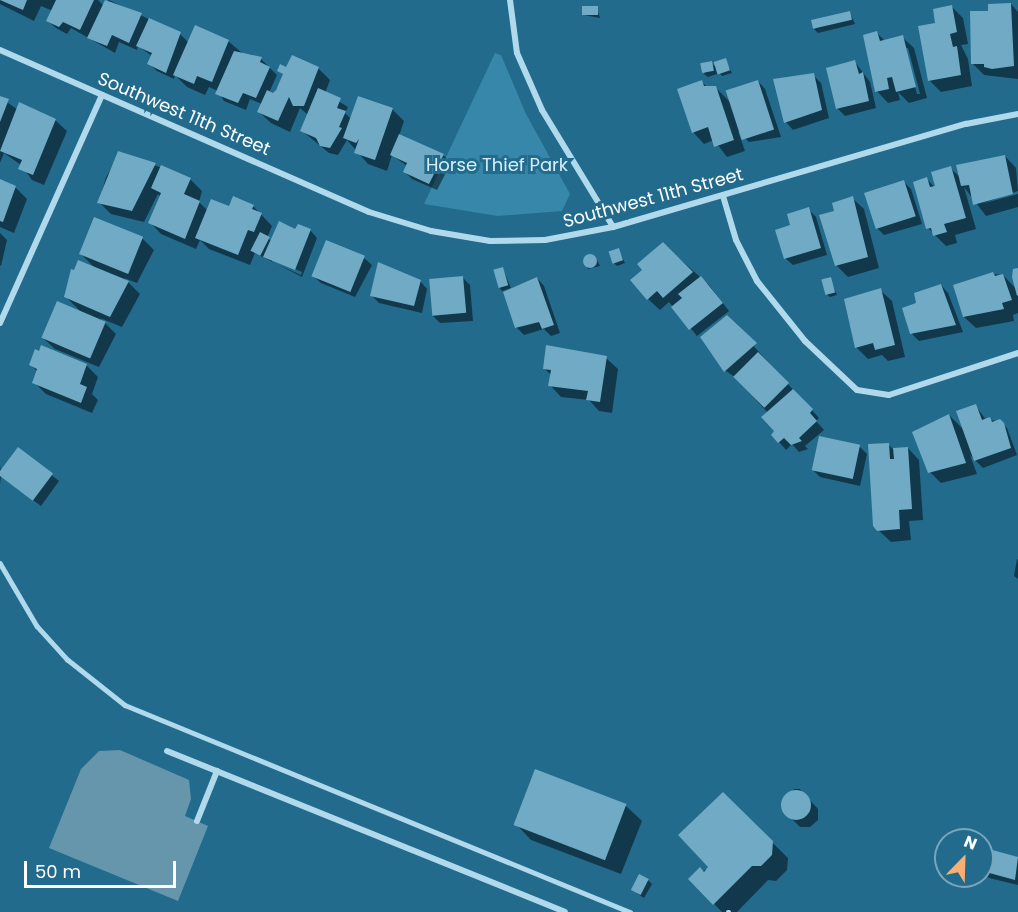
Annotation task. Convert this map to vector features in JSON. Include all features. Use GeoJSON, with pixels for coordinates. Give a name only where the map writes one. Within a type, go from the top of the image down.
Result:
{"type":"FeatureCollection","features":[{"type":"Feature","properties":{"kind":"street"},"geometry":{"type":"LineString","coordinates":[[510,0],[517,52],[542,110],[613,227]]}},
{"type":"Feature","properties":{"kind":"street","name":"Southwest 11th Street"},"geometry":{"type":"LineString","coordinates":[[0,50],[369,212],[431,231],[520,241],[563,238],[613,227],[966,124],[1018,114]]}},
{"type":"Feature","properties":{"kind":"street"},"geometry":{"type":"LineString","coordinates":[[0,323],[102,95]]}},
{"type":"Feature","properties":{"kind":"street"},"geometry":{"type":"LineString","coordinates":[[723,196],[736,240],[757,281],[845,383],[866,393],[890,396],[1018,353]]}},
{"type":"Feature","properties":{"kind":"street"},"geometry":{"type":"LineString","coordinates":[[167,751],[565,912]]}},
{"type":"Feature","properties":{"kind":"street"},"geometry":{"type":"LineString","coordinates":[[197,821],[217,771]]}},
{"type":"Feature","properties":{"kind":"lane"},"geometry":{"type":"LineString","coordinates":[[0,563],[37,626],[67,659],[125,705],[630,912]]}},
{"type":"Feature","properties":{"kind":"green space","name":"Horse Thief Park"},"geometry":{"type":"Polygon","coordinates":[[[495,53],[501,55],[526,114],[570,194],[562,211],[498,216],[424,204],[495,53]]]}},
{"type":"Feature","properties":{"kind":"shaded area"},"geometry":{"type":"Polygon","coordinates":[[[120,750],[189,780],[191,799],[185,816],[208,826],[178,901],[49,848],[81,769],[99,751],[120,750]]]}},
{"type":"Feature","properties":{"kind":"building"},"geometry":{"type":"Polygon","coordinates":[[[0,0],[27,0],[23,10],[0,0]]]}},
{"type":"Feature","properties":{"kind":"building"},"geometry":{"type":"Polygon","coordinates":[[[56,0],[94,0],[80,30],[63,22],[59,27],[46,21],[56,0]]]}},
{"type":"Feature","properties":{"kind":"building"},"geometry":{"type":"Polygon","coordinates":[[[105,0],[142,13],[129,43],[112,35],[107,46],[87,38],[105,0]]]}},
{"type":"Feature","properties":{"kind":"building"},"geometry":{"type":"Polygon","coordinates":[[[1011,3],[1014,66],[992,69],[984,67],[984,64],[971,64],[970,11],[988,11],[988,4],[1011,3]]]}},
{"type":"Feature","properties":{"kind":"building"},"geometry":{"type":"Polygon","coordinates":[[[952,5],[957,32],[950,34],[953,47],[957,46],[961,75],[928,81],[918,26],[935,23],[933,9],[952,5]]]}},
{"type":"Feature","properties":{"kind":"building"},"geometry":{"type":"Polygon","coordinates":[[[582,6],[598,6],[598,15],[582,15],[582,6]]]}},
{"type":"Feature","properties":{"kind":"building"},"geometry":{"type":"Polygon","coordinates":[[[850,11],[852,20],[813,29],[811,20],[850,11]]]}},
{"type":"Feature","properties":{"kind":"building"},"geometry":{"type":"Polygon","coordinates":[[[149,18],[181,32],[166,73],[147,64],[152,53],[136,46],[149,18]]]}},
{"type":"Feature","properties":{"kind":"building"},"geometry":{"type":"Polygon","coordinates":[[[195,25],[229,40],[212,82],[197,76],[194,84],[173,75],[195,25]]]}},
{"type":"Feature","properties":{"kind":"building"},"geometry":{"type":"Polygon","coordinates":[[[877,31],[880,41],[903,35],[916,87],[896,92],[892,77],[887,78],[889,89],[875,92],[863,35],[877,31]]]}},
{"type":"Feature","properties":{"kind":"building"},"geometry":{"type":"Polygon","coordinates":[[[234,51],[262,57],[260,62],[270,67],[256,98],[243,93],[238,103],[215,94],[234,51]]]}},
{"type":"Feature","properties":{"kind":"building"},"geometry":{"type":"Polygon","coordinates":[[[292,55],[319,67],[304,106],[293,106],[289,97],[278,121],[257,112],[267,90],[273,93],[276,90],[283,74],[277,71],[280,64],[286,67],[292,55]]]}},
{"type":"Feature","properties":{"kind":"building"},"geometry":{"type":"Polygon","coordinates":[[[726,58],[730,70],[718,74],[714,62],[726,58]]]}},
{"type":"Feature","properties":{"kind":"building"},"geometry":{"type":"Polygon","coordinates":[[[855,60],[859,74],[863,72],[869,101],[836,109],[826,68],[855,60]]]}},
{"type":"Feature","properties":{"kind":"building"},"geometry":{"type":"Polygon","coordinates":[[[712,61],[714,71],[702,73],[700,63],[712,61]]]}},
{"type":"Feature","properties":{"kind":"building"},"geometry":{"type":"Polygon","coordinates":[[[814,73],[822,110],[784,123],[773,79],[814,73]]]}},
{"type":"Feature","properties":{"kind":"building"},"geometry":{"type":"Polygon","coordinates":[[[702,80],[704,86],[716,86],[734,140],[714,147],[708,127],[692,133],[677,89],[702,80]]]}},
{"type":"Feature","properties":{"kind":"building"},"geometry":{"type":"Polygon","coordinates":[[[758,80],[774,129],[742,140],[726,91],[758,80]]]}},
{"type":"Feature","properties":{"kind":"building"},"geometry":{"type":"Polygon","coordinates":[[[318,88],[341,98],[337,108],[346,111],[339,127],[342,128],[330,148],[320,146],[316,138],[300,131],[318,88]]]}},
{"type":"Feature","properties":{"kind":"building"},"geometry":{"type":"Polygon","coordinates":[[[0,96],[9,99],[0,122],[0,96]]]}},
{"type":"Feature","properties":{"kind":"building"},"geometry":{"type":"Polygon","coordinates":[[[358,96],[393,108],[375,160],[354,153],[359,139],[356,143],[343,138],[358,96]]]}},
{"type":"Feature","properties":{"kind":"building"},"geometry":{"type":"Polygon","coordinates":[[[19,102],[56,119],[33,175],[18,169],[22,160],[0,151],[19,102]]]}},
{"type":"Feature","properties":{"kind":"building"},"geometry":{"type":"Polygon","coordinates":[[[399,134],[444,154],[429,184],[403,172],[407,163],[390,155],[399,134]]]}},
{"type":"Feature","properties":{"kind":"building"},"geometry":{"type":"Polygon","coordinates":[[[118,151],[156,163],[132,211],[97,203],[118,151]]]}},
{"type":"Feature","properties":{"kind":"building"},"geometry":{"type":"Polygon","coordinates":[[[1005,155],[1013,194],[973,205],[969,185],[961,186],[956,165],[1005,155]]]}},
{"type":"Feature","properties":{"kind":"building"},"geometry":{"type":"Polygon","coordinates":[[[161,165],[191,178],[184,194],[200,201],[185,239],[148,223],[161,193],[151,188],[161,165]]]}},
{"type":"Feature","properties":{"kind":"building"},"geometry":{"type":"Polygon","coordinates":[[[951,166],[966,218],[944,224],[947,232],[933,236],[931,228],[926,229],[913,182],[927,177],[930,187],[935,186],[931,172],[951,166]]]}},
{"type":"Feature","properties":{"kind":"building"},"geometry":{"type":"Polygon","coordinates":[[[0,179],[16,186],[3,222],[0,221],[0,179]]]}},
{"type":"Feature","properties":{"kind":"building"},"geometry":{"type":"Polygon","coordinates":[[[904,180],[916,216],[876,229],[864,193],[904,180]]]}},
{"type":"Feature","properties":{"kind":"building"},"geometry":{"type":"Polygon","coordinates":[[[233,196],[254,205],[252,209],[262,213],[254,232],[248,230],[238,255],[195,238],[211,199],[229,206],[233,196]]]}},
{"type":"Feature","properties":{"kind":"building"},"geometry":{"type":"Polygon","coordinates":[[[853,196],[868,257],[835,266],[819,215],[834,211],[832,203],[853,196]]]}},
{"type":"Feature","properties":{"kind":"building"},"geometry":{"type":"Polygon","coordinates":[[[809,207],[821,248],[784,259],[775,230],[790,225],[787,214],[809,207]]]}},
{"type":"Feature","properties":{"kind":"building"},"geometry":{"type":"Polygon","coordinates":[[[94,217],[143,237],[128,274],[79,254],[94,217]]]}},
{"type":"Feature","properties":{"kind":"building"},"geometry":{"type":"Polygon","coordinates":[[[279,221],[295,229],[298,224],[311,229],[295,270],[263,257],[279,221]]]}},
{"type":"Feature","properties":{"kind":"building"},"geometry":{"type":"Polygon","coordinates":[[[260,232],[270,237],[260,256],[250,251],[260,232]]]}},
{"type":"Feature","properties":{"kind":"building"},"geometry":{"type":"Polygon","coordinates":[[[326,240],[365,256],[350,292],[311,276],[326,240]]]}},
{"type":"Feature","properties":{"kind":"building"},"geometry":{"type":"Polygon","coordinates":[[[663,242],[693,272],[663,298],[657,291],[647,300],[630,280],[642,270],[637,264],[663,242]]]}},
{"type":"Feature","properties":{"kind":"building"},"geometry":{"type":"Polygon","coordinates":[[[619,248],[623,260],[613,264],[609,251],[619,248]]]}},
{"type":"Feature","properties":{"kind":"building"},"geometry":{"type":"Polygon","coordinates":[[[590,254],[595,256],[597,261],[595,266],[590,268],[585,266],[583,261],[585,256],[590,254]]]}},
{"type":"Feature","properties":{"kind":"building"},"geometry":{"type":"Polygon","coordinates":[[[78,260],[129,281],[110,317],[64,297],[71,269],[74,270],[78,260]]]}},
{"type":"Feature","properties":{"kind":"building"},"geometry":{"type":"Polygon","coordinates":[[[378,262],[421,280],[414,306],[370,296],[378,262]]]}},
{"type":"Feature","properties":{"kind":"building"},"geometry":{"type":"Polygon","coordinates":[[[503,267],[508,285],[499,288],[493,270],[503,267]]]}},
{"type":"Feature","properties":{"kind":"building"},"geometry":{"type":"Polygon","coordinates":[[[1018,268],[1017,296],[1012,277],[1013,269],[1018,268]]]}},
{"type":"Feature","properties":{"kind":"building"},"geometry":{"type":"Polygon","coordinates":[[[993,272],[995,276],[1003,274],[1012,300],[1002,303],[1004,309],[963,317],[953,285],[993,272]]]}},
{"type":"Feature","properties":{"kind":"building"},"geometry":{"type":"Polygon","coordinates":[[[463,276],[466,313],[432,316],[429,279],[463,276]]]}},
{"type":"Feature","properties":{"kind":"building"},"geometry":{"type":"Polygon","coordinates":[[[701,276],[723,303],[689,330],[671,307],[682,298],[678,294],[701,276]]]}},
{"type":"Feature","properties":{"kind":"building"},"geometry":{"type":"Polygon","coordinates":[[[537,277],[554,325],[542,329],[539,322],[515,328],[503,292],[537,277]]]}},
{"type":"Feature","properties":{"kind":"building"},"geometry":{"type":"Polygon","coordinates":[[[831,277],[835,292],[825,295],[821,280],[831,277]]]}},
{"type":"Feature","properties":{"kind":"building"},"geometry":{"type":"Polygon","coordinates":[[[941,284],[956,325],[910,334],[902,308],[916,303],[914,293],[941,284]]]}},
{"type":"Feature","properties":{"kind":"building"},"geometry":{"type":"Polygon","coordinates":[[[881,288],[895,345],[875,350],[873,343],[855,348],[844,299],[881,288]]]}},
{"type":"Feature","properties":{"kind":"building"},"geometry":{"type":"Polygon","coordinates":[[[57,301],[106,322],[90,359],[41,338],[57,301]]]}},
{"type":"Feature","properties":{"kind":"building"},"geometry":{"type":"Polygon","coordinates":[[[727,315],[757,343],[724,372],[700,337],[727,315]]]}},
{"type":"Feature","properties":{"kind":"building"},"geometry":{"type":"Polygon","coordinates":[[[41,345],[87,364],[80,384],[87,387],[81,403],[32,383],[37,369],[29,365],[35,349],[39,351],[41,345]]]}},
{"type":"Feature","properties":{"kind":"building"},"geometry":{"type":"Polygon","coordinates":[[[546,345],[607,356],[600,402],[586,400],[588,391],[548,386],[551,370],[543,369],[546,345]]]}},
{"type":"Feature","properties":{"kind":"building"},"geometry":{"type":"Polygon","coordinates":[[[758,352],[789,383],[764,408],[733,377],[758,352]]]}},
{"type":"Feature","properties":{"kind":"building"},"geometry":{"type":"Polygon","coordinates":[[[793,389],[813,409],[810,413],[817,421],[799,438],[802,441],[791,445],[784,438],[778,443],[771,435],[774,431],[761,417],[793,389]]]}},
{"type":"Feature","properties":{"kind":"building"},"geometry":{"type":"Polygon","coordinates":[[[976,404],[982,420],[990,417],[992,422],[1000,419],[1004,423],[1011,448],[974,461],[956,411],[976,404]]]}},
{"type":"Feature","properties":{"kind":"building"},"geometry":{"type":"Polygon","coordinates":[[[949,414],[966,463],[928,473],[912,432],[949,414]]]}},
{"type":"Feature","properties":{"kind":"building"},"geometry":{"type":"Polygon","coordinates":[[[819,436],[860,445],[853,479],[812,470],[819,436]]]}},
{"type":"Feature","properties":{"kind":"building"},"geometry":{"type":"Polygon","coordinates":[[[889,443],[890,459],[894,459],[893,448],[908,447],[912,509],[899,510],[900,529],[877,531],[873,526],[868,444],[889,443]]]}},
{"type":"Feature","properties":{"kind":"building"},"geometry":{"type":"Polygon","coordinates":[[[18,447],[53,473],[33,501],[0,476],[0,471],[18,447]]]}},
{"type":"Feature","properties":{"kind":"building"},"geometry":{"type":"Polygon","coordinates":[[[535,769],[626,804],[605,860],[513,825],[535,769]]]}},
{"type":"Feature","properties":{"kind":"building"},"geometry":{"type":"Polygon","coordinates":[[[796,790],[807,794],[811,805],[807,816],[796,820],[785,816],[781,805],[785,794],[796,790]]]}},
{"type":"Feature","properties":{"kind":"building"},"geometry":{"type":"Polygon","coordinates":[[[723,792],[773,841],[772,855],[761,866],[752,866],[713,905],[688,879],[700,867],[704,872],[708,867],[678,835],[723,792]]]}},
{"type":"Feature","properties":{"kind":"building"},"geometry":{"type":"Polygon","coordinates":[[[994,850],[1018,857],[1015,880],[994,874],[994,850]]]}},
{"type":"Feature","properties":{"kind":"building"},"geometry":{"type":"Polygon","coordinates":[[[639,874],[649,879],[641,895],[631,890],[639,874]]]}}]}
